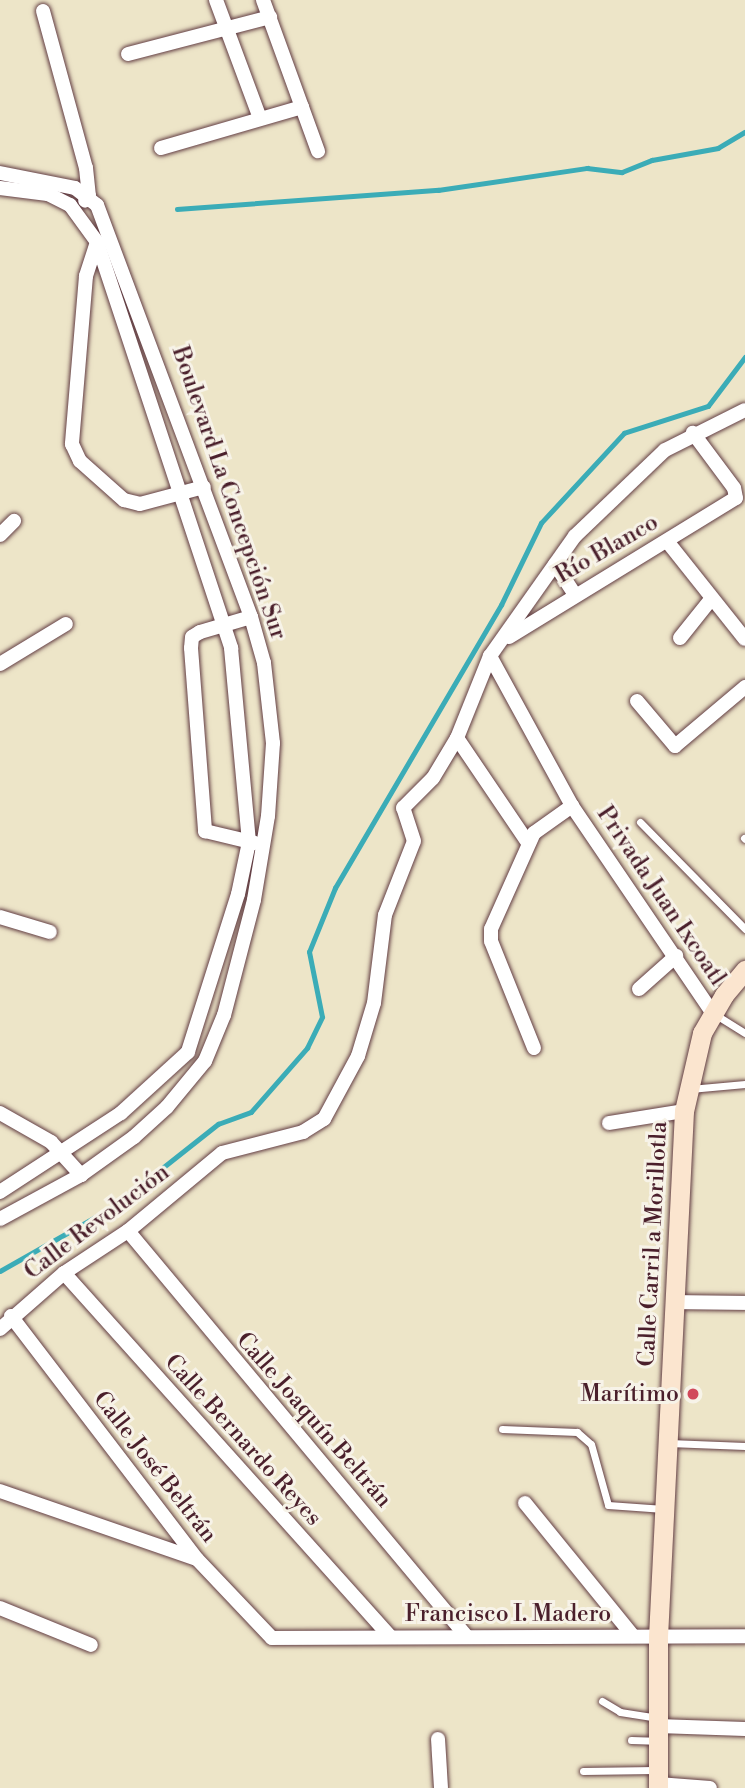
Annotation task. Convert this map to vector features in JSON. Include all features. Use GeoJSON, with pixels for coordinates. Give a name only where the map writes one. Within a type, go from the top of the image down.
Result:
{"type":"FeatureCollection","features":[{"type":"Feature","properties":{"kind":"street"},"geometry":{"type":"LineString","coordinates":[[216,0],[260,118]]}},
{"type":"Feature","properties":{"kind":"street"},"geometry":{"type":"LineString","coordinates":[[263,0],[318,151]]}},
{"type":"Feature","properties":{"kind":"street"},"geometry":{"type":"LineString","coordinates":[[43,10],[86,169],[89,196]]}},
{"type":"Feature","properties":{"kind":"street"},"geometry":{"type":"LineString","coordinates":[[128,54],[228,31],[270,17]]}},
{"type":"Feature","properties":{"kind":"street"},"geometry":{"type":"LineString","coordinates":[[161,148],[302,107]]}},
{"type":"Feature","properties":{"kind":"street"},"geometry":{"type":"LineString","coordinates":[[0,173],[75,188],[89,196]]}},
{"type":"Feature","properties":{"kind":"street"},"geometry":{"type":"LineString","coordinates":[[0,188],[48,194],[76,209],[89,196]]}},
{"type":"Feature","properties":{"kind":"street","name":"Boulevard La Concepción Sur"},"geometry":{"type":"LineString","coordinates":[[0,1219],[81,1175],[167,1107],[205,1061],[225,1015],[273,743],[264,663],[251,617],[130,284],[97,205],[89,196]]}},
{"type":"Feature","properties":{"kind":"street","name":"Boulevard La Concepción Sur"},"geometry":{"type":"LineString","coordinates":[[0,1192],[121,1113],[188,1052],[256,844],[231,648],[178,495],[97,242],[76,209]]}},
{"type":"Feature","properties":{"kind":"street"},"geometry":{"type":"LineString","coordinates":[[97,242],[86,276],[72,444],[80,461],[124,500],[140,504],[204,487]]}},
{"type":"Feature","properties":{"kind":"street"},"geometry":{"type":"LineString","coordinates":[[528,842],[457,738],[490,656],[575,536],[655,460],[693,433],[745,410]]}},
{"type":"Feature","properties":{"kind":"street","name":"Río Blanco"},"geometry":{"type":"LineString","coordinates":[[502,642],[574,593],[667,541],[736,498],[734,488],[693,433]]}},
{"type":"Feature","properties":{"kind":"street"},"geometry":{"type":"LineString","coordinates":[[0,535],[14,521]]}},
{"type":"Feature","properties":{"kind":"street"},"geometry":{"type":"LineString","coordinates":[[667,541],[745,639]]}},
{"type":"Feature","properties":{"kind":"street"},"geometry":{"type":"LineString","coordinates":[[555,564],[574,593]]}},
{"type":"Feature","properties":{"kind":"street"},"geometry":{"type":"LineString","coordinates":[[680,638],[712,598]]}},
{"type":"Feature","properties":{"kind":"street"},"geometry":{"type":"LineString","coordinates":[[251,617],[192,637],[191,648],[205,831],[256,844]]}},
{"type":"Feature","properties":{"kind":"street"},"geometry":{"type":"LineString","coordinates":[[0,664],[66,624]]}},
{"type":"Feature","properties":{"kind":"street","name":"Privada Juan Ixcoatl"},"geometry":{"type":"LineString","coordinates":[[490,656],[572,806],[712,1012]]}},
{"type":"Feature","properties":{"kind":"street"},"geometry":{"type":"LineString","coordinates":[[638,701],[675,746],[745,687]]}},
{"type":"Feature","properties":{"kind":"street","name":"Calle Revolución"},"geometry":{"type":"LineString","coordinates":[[0,1329],[10,1316],[64,1273],[128,1231],[222,1153],[303,1132],[324,1119],[358,1056],[374,1003],[386,915],[414,841],[403,808],[433,778],[457,738]]}},
{"type":"Feature","properties":{"kind":"street","name":"Privada Juan Ixcoatl"},"geometry":{"type":"LineString","coordinates":[[534,1048],[491,941],[491,929],[528,842],[572,806]]}},
{"type":"Feature","properties":{"kind":"street"},"geometry":{"type":"LineString","coordinates":[[0,917],[50,932]]}},
{"type":"Feature","properties":{"kind":"street"},"geometry":{"type":"LineString","coordinates":[[639,989],[676,956]]}},
{"type":"Feature","properties":{"kind":"street","name":"Calle Carril a Morillotla"},"geometry":{"type":"LineString","coordinates":[[658,1781],[658,1636],[684,1111],[712,1012],[745,970]]}},
{"type":"Feature","properties":{"kind":"street"},"geometry":{"type":"LineString","coordinates":[[609,1123],[684,1111]]}},
{"type":"Feature","properties":{"kind":"street"},"geometry":{"type":"LineString","coordinates":[[0,1113],[23,1122],[63,1153],[81,1175]]}},
{"type":"Feature","properties":{"kind":"street","name":"Calle Joaquín Beltrán"},"geometry":{"type":"LineString","coordinates":[[128,1231],[467,1637]]}},
{"type":"Feature","properties":{"kind":"street","name":"Calle Bernardo Reyes"},"geometry":{"type":"LineString","coordinates":[[64,1273],[390,1636]]}},
{"type":"Feature","properties":{"kind":"street"},"geometry":{"type":"LineString","coordinates":[[676,1302],[745,1303]]}},
{"type":"Feature","properties":{"kind":"street","name":"Calle José Beltrán"},"geometry":{"type":"LineString","coordinates":[[10,1316],[197,1559],[272,1638]]}},
{"type":"Feature","properties":{"kind":"street"},"geometry":{"type":"LineString","coordinates":[[0,1491],[197,1559]]}},
{"type":"Feature","properties":{"kind":"street"},"geometry":{"type":"LineString","coordinates":[[525,1503],[633,1636]]}},
{"type":"Feature","properties":{"kind":"street"},"geometry":{"type":"LineString","coordinates":[[0,1608],[91,1645]]}},
{"type":"Feature","properties":{"kind":"street","name":"Francisco I. Madero"},"geometry":{"type":"LineString","coordinates":[[272,1638],[745,1636]]}},
{"type":"Feature","properties":{"kind":"street"},"geometry":{"type":"LineString","coordinates":[[658,1729],[745,1729]]}},
{"type":"Feature","properties":{"kind":"street"},"geometry":{"type":"LineString","coordinates":[[438,1739],[441,1788]]}},
{"type":"Feature","properties":{"kind":"street"},"geometry":{"type":"LineString","coordinates":[[658,1781],[710,1788]]}},
{"type":"Feature","properties":{"kind":"lane"},"geometry":{"type":"LineString","coordinates":[[640,822],[745,929]]}},
{"type":"Feature","properties":{"kind":"lane"},"geometry":{"type":"LineString","coordinates":[[712,1012],[745,1033]]}},
{"type":"Feature","properties":{"kind":"lane"},"geometry":{"type":"LineString","coordinates":[[688,1090],[745,1084]]}},
{"type":"Feature","properties":{"kind":"lane"},"geometry":{"type":"LineString","coordinates":[[502,1429],[577,1432],[591,1444],[608,1505],[665,1509]]}},
{"type":"Feature","properties":{"kind":"lane"},"geometry":{"type":"LineString","coordinates":[[668,1443],[745,1446]]}},
{"type":"Feature","properties":{"kind":"lane"},"geometry":{"type":"LineString","coordinates":[[602,1701],[658,1729]]}},
{"type":"Feature","properties":{"kind":"lane"},"geometry":{"type":"LineString","coordinates":[[631,1740],[658,1729]]}},
{"type":"Feature","properties":{"kind":"lane"},"geometry":{"type":"LineString","coordinates":[[583,1772],[658,1781]]}},
{"type":"Feature","properties":{"kind":"waterway"},"geometry":{"type":"LineString","coordinates":[[177,209],[438,190],[587,168],[622,172],[652,160],[718,148],[745,132]]}},
{"type":"Feature","properties":{"kind":"waterway"},"geometry":{"type":"LineString","coordinates":[[0,1271],[113,1207],[218,1124],[251,1112],[307,1048],[322,1017],[309,952],[335,888],[501,605],[541,523],[624,433],[708,406],[745,357]]}},
{"type":"Feature","properties":{"kind":"place","name":"Marítimo"},"geometry":{"type":"Point","coordinates":[693,1394]}}]}
